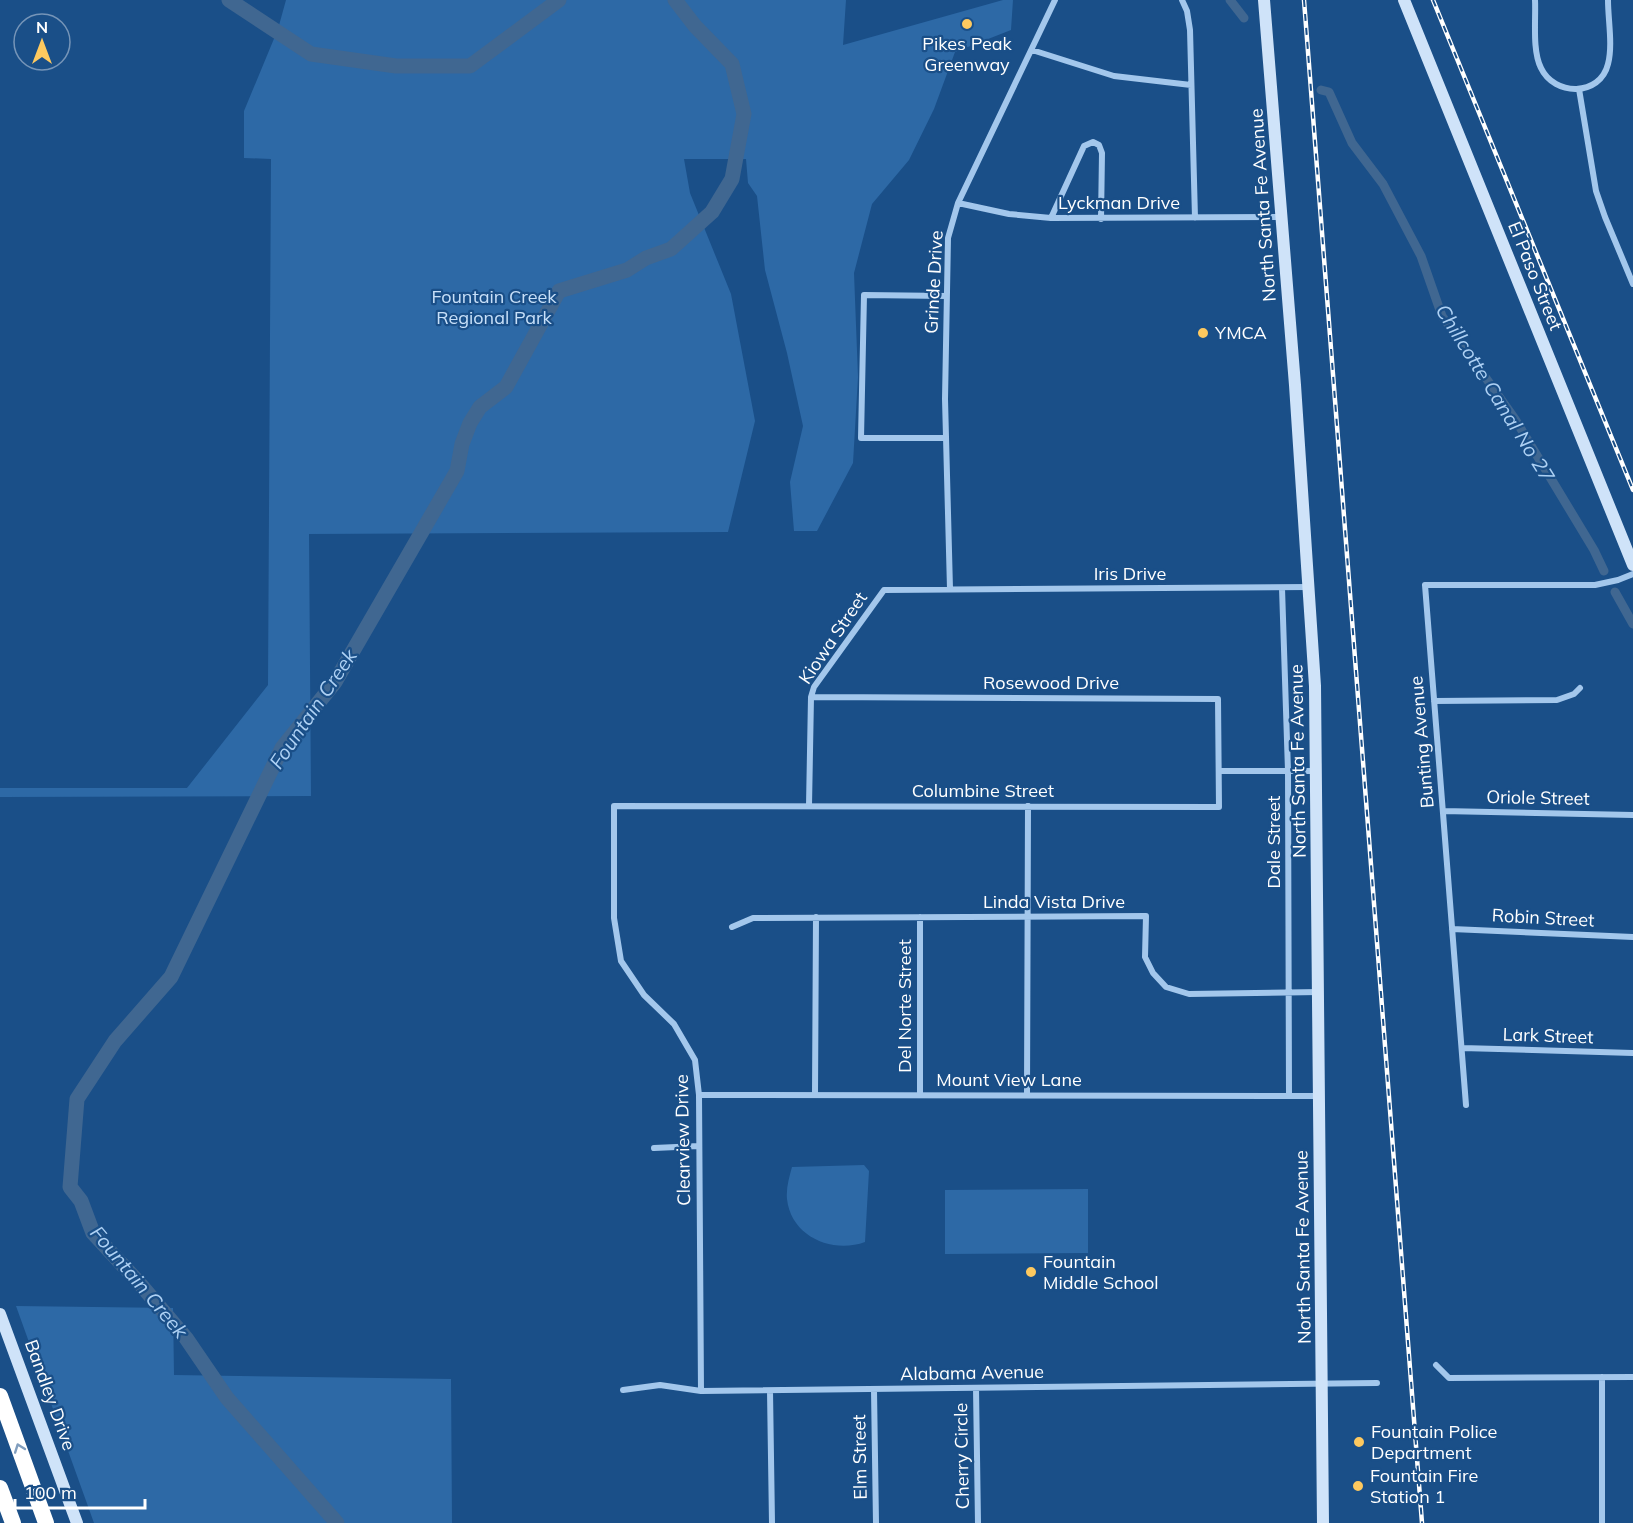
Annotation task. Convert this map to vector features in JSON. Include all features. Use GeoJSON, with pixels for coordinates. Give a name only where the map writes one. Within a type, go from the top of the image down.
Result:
{"type":"FeatureCollection","features":[{"type":"Feature","properties":{"kind":"highway"},"geometry":{"type":"LineString","coordinates":[[0,1396],[46,1523]]}},
{"type":"Feature","properties":{"kind":"highway"},"geometry":{"type":"LineString","coordinates":[[0,1488],[13,1523]]}},
{"type":"Feature","properties":{"kind":"main road","name":"North Santa Fe Avenue"},"geometry":{"type":"LineString","coordinates":[[1264,0],[1310,587],[1315,686],[1320,992],[1323,1523]]}},
{"type":"Feature","properties":{"kind":"main road","name":"El Paso Street"},"geometry":{"type":"LineString","coordinates":[[1404,0],[1633,565]]}},
{"type":"Feature","properties":{"kind":"main road","name":"Bandley Drive"},"geometry":{"type":"LineString","coordinates":[[0,1314],[77,1523]]}},
{"type":"Feature","properties":{"kind":"street","name":"Grinde Drive"},"geometry":{"type":"LineString","coordinates":[[950,589],[946,438],[948,238],[958,202],[1055,0]]}},
{"type":"Feature","properties":{"kind":"street"},"geometry":{"type":"LineString","coordinates":[[1182,0],[1187,11],[1190,30],[1195,218]]}},
{"type":"Feature","properties":{"kind":"street"},"geometry":{"type":"LineString","coordinates":[[1535,0],[1537,57],[1540,67],[1546,77],[1556,85],[1568,90],[1579,90],[1594,85],[1603,76],[1608,66],[1608,0]]}},
{"type":"Feature","properties":{"kind":"street"},"geometry":{"type":"LineString","coordinates":[[1032,50],[1114,76],[1191,85]]}},
{"type":"Feature","properties":{"kind":"street"},"geometry":{"type":"LineString","coordinates":[[1579,90],[1596,191],[1602,211],[1633,284]]}},
{"type":"Feature","properties":{"kind":"street"},"geometry":{"type":"LineString","coordinates":[[1051,218],[1084,146],[1093,142],[1099,145],[1102,153],[1101,219]]}},
{"type":"Feature","properties":{"kind":"street","name":"Lyckman Drive"},"geometry":{"type":"LineString","coordinates":[[958,202],[1009,214],[1051,218],[1282,217]]}},
{"type":"Feature","properties":{"kind":"street"},"geometry":{"type":"LineString","coordinates":[[946,438],[861,438],[864,295],[947,296]]}},
{"type":"Feature","properties":{"kind":"street","name":"Bunting Avenue"},"geometry":{"type":"LineString","coordinates":[[1466,1105],[1425,585],[1595,585],[1633,574]]}},
{"type":"Feature","properties":{"kind":"street","name":"Iris Drive"},"geometry":{"type":"LineString","coordinates":[[950,589],[1310,587]]}},
{"type":"Feature","properties":{"kind":"street","name":"Dale Street"},"geometry":{"type":"LineString","coordinates":[[1282,588],[1288,771],[1289,1096]]}},
{"type":"Feature","properties":{"kind":"street","name":"Kiowa Street"},"geometry":{"type":"LineString","coordinates":[[809,806],[811,698],[814,687],[884,590],[950,589]]}},
{"type":"Feature","properties":{"kind":"street"},"geometry":{"type":"LineString","coordinates":[[1434,701],[1557,700],[1574,694],[1580,688]]}},
{"type":"Feature","properties":{"kind":"street","name":"Rosewood Drive"},"geometry":{"type":"LineString","coordinates":[[811,698],[1218,699],[1220,771]]}},
{"type":"Feature","properties":{"kind":"street"},"geometry":{"type":"LineString","coordinates":[[1220,771],[1317,771]]}},
{"type":"Feature","properties":{"kind":"street","name":"Columbine Street"},"geometry":{"type":"LineString","coordinates":[[614,806],[1219,807],[1220,771]]}},
{"type":"Feature","properties":{"kind":"street","name":"Clearview Drive"},"geometry":{"type":"LineString","coordinates":[[614,806],[614,918],[621,961],[644,995],[674,1024],[695,1060],[699,1095],[701,1391]]}},
{"type":"Feature","properties":{"kind":"street"},"geometry":{"type":"LineString","coordinates":[[1027,1095],[1028,807]]}},
{"type":"Feature","properties":{"kind":"street","name":"Oriole Street"},"geometry":{"type":"LineString","coordinates":[[1443,811],[1633,815]]}},
{"type":"Feature","properties":{"kind":"street","name":"Linda Vista Drive"},"geometry":{"type":"LineString","coordinates":[[732,927],[753,918],[1146,916],[1144,957],[1153,973],[1166,987],[1189,994],[1320,992]]}},
{"type":"Feature","properties":{"kind":"street"},"geometry":{"type":"LineString","coordinates":[[815,1095],[816,917]]}},
{"type":"Feature","properties":{"kind":"street","name":"Del Norte Street"},"geometry":{"type":"LineString","coordinates":[[920,917],[920,1095]]}},
{"type":"Feature","properties":{"kind":"street","name":"Robin Street"},"geometry":{"type":"LineString","coordinates":[[1452,929],[1633,937]]}},
{"type":"Feature","properties":{"kind":"street","name":"Lark Street"},"geometry":{"type":"LineString","coordinates":[[1462,1048],[1633,1053]]}},
{"type":"Feature","properties":{"kind":"street","name":"Mount View Lane"},"geometry":{"type":"LineString","coordinates":[[699,1095],[1319,1096]]}},
{"type":"Feature","properties":{"kind":"street"},"geometry":{"type":"LineString","coordinates":[[654,1148],[699,1146]]}},
{"type":"Feature","properties":{"kind":"street"},"geometry":{"type":"LineString","coordinates":[[1436,1365],[1449,1378],[1633,1377]]}},
{"type":"Feature","properties":{"kind":"street"},"geometry":{"type":"LineString","coordinates":[[1602,1377],[1602,1523]]}},
{"type":"Feature","properties":{"kind":"street","name":"Alabama Avenue"},"geometry":{"type":"LineString","coordinates":[[623,1390],[660,1385],[701,1391],[770,1391],[1377,1383]]}},
{"type":"Feature","properties":{"kind":"street","name":"Cherry Circle"},"geometry":{"type":"LineString","coordinates":[[976,1388],[978,1523]]}},
{"type":"Feature","properties":{"kind":"street","name":"Elm Street"},"geometry":{"type":"LineString","coordinates":[[874,1390],[876,1523]]}},
{"type":"Feature","properties":{"kind":"street"},"geometry":{"type":"LineString","coordinates":[[770,1391],[772,1523]]}},
{"type":"Feature","properties":{"kind":"green space","name":"Fountain Creek Regional Park"},"geometry":{"type":"Polygon","coordinates":[[[286,0],[846,0],[843,45],[1003,0],[1013,0],[1011,30],[955,52],[934,109],[909,160],[872,204],[854,273],[858,377],[853,463],[817,531],[794,531],[790,482],[803,426],[765,270],[757,196],[748,183],[746,159],[684,159],[690,193],[731,294],[755,421],[728,532],[309,534],[311,796],[0,797],[0,788],[187,788],[268,685],[271,159],[244,158],[244,111],[278,29],[286,0]]]}},
{"type":"Feature","properties":{"kind":"green space"},"geometry":{"type":"Polygon","coordinates":[[[864,1165],[869,1171],[865,1242],[840,1246],[827,1244],[805,1232],[796,1223],[787,1199],[787,1187],[792,1167],[864,1165]]]}},
{"type":"Feature","properties":{"kind":"green space"},"geometry":{"type":"Polygon","coordinates":[[[1088,1189],[1088,1253],[945,1254],[945,1190],[1088,1189]]]}},
{"type":"Feature","properties":{"kind":"green space"},"geometry":{"type":"Polygon","coordinates":[[[16,1306],[173,1308],[174,1375],[451,1379],[452,1523],[94,1523],[16,1306]]]}},
{"type":"Feature","properties":{"kind":"waterway","name":"Fountain Creek"},"geometry":{"type":"LineString","coordinates":[[229,0],[311,54],[396,66],[470,66],[559,0]]}},
{"type":"Feature","properties":{"kind":"waterway","name":"Fountain Creek"},"geometry":{"type":"LineString","coordinates":[[337,1523],[227,1398],[186,1338],[93,1233],[81,1201],[70,1187],[77,1099],[115,1041],[171,977],[282,748],[335,682],[457,471],[462,444],[470,423],[480,407],[506,387],[559,291],[627,270],[646,258],[671,249],[712,212],[732,179],[744,114],[732,64],[695,26],[675,0]]}},
{"type":"Feature","properties":{"kind":"waterway","name":"Chillcotte Canal No 27"},"geometry":{"type":"LineString","coordinates":[[1230,0],[1244,18]]}},
{"type":"Feature","properties":{"kind":"waterway","name":"Chillcotte Canal No 27"},"geometry":{"type":"LineString","coordinates":[[1321,90],[1329,92],[1352,143],[1383,184],[1421,256],[1442,316],[1515,419],[1594,550],[1604,571]]}},
{"type":"Feature","properties":{"kind":"waterway","name":"Chillcotte Canal No 27"},"geometry":{"type":"LineString","coordinates":[[1615,592],[1633,624]]}},
{"type":"Feature","properties":{"kind":"railway"},"geometry":{"type":"LineString","coordinates":[[1304,0],[1422,1523]]}},
{"type":"Feature","properties":{"kind":"railway"},"geometry":{"type":"LineString","coordinates":[[1433,0],[1633,490]]}},
{"type":"Feature","properties":{"kind":"place","name":"Pikes Peak Greenway"},"geometry":{"type":"Point","coordinates":[967,24]}},
{"type":"Feature","properties":{"kind":"place","name":"YMCA"},"geometry":{"type":"Point","coordinates":[1203,333]}},
{"type":"Feature","properties":{"kind":"place","name":"Fountain Middle School"},"geometry":{"type":"Point","coordinates":[1031,1272]}},
{"type":"Feature","properties":{"kind":"place","name":"Fountain Police Department"},"geometry":{"type":"Point","coordinates":[1359,1442]}},
{"type":"Feature","properties":{"kind":"place","name":"Fountain Fire Station 1"},"geometry":{"type":"Point","coordinates":[1358,1486]}}]}
